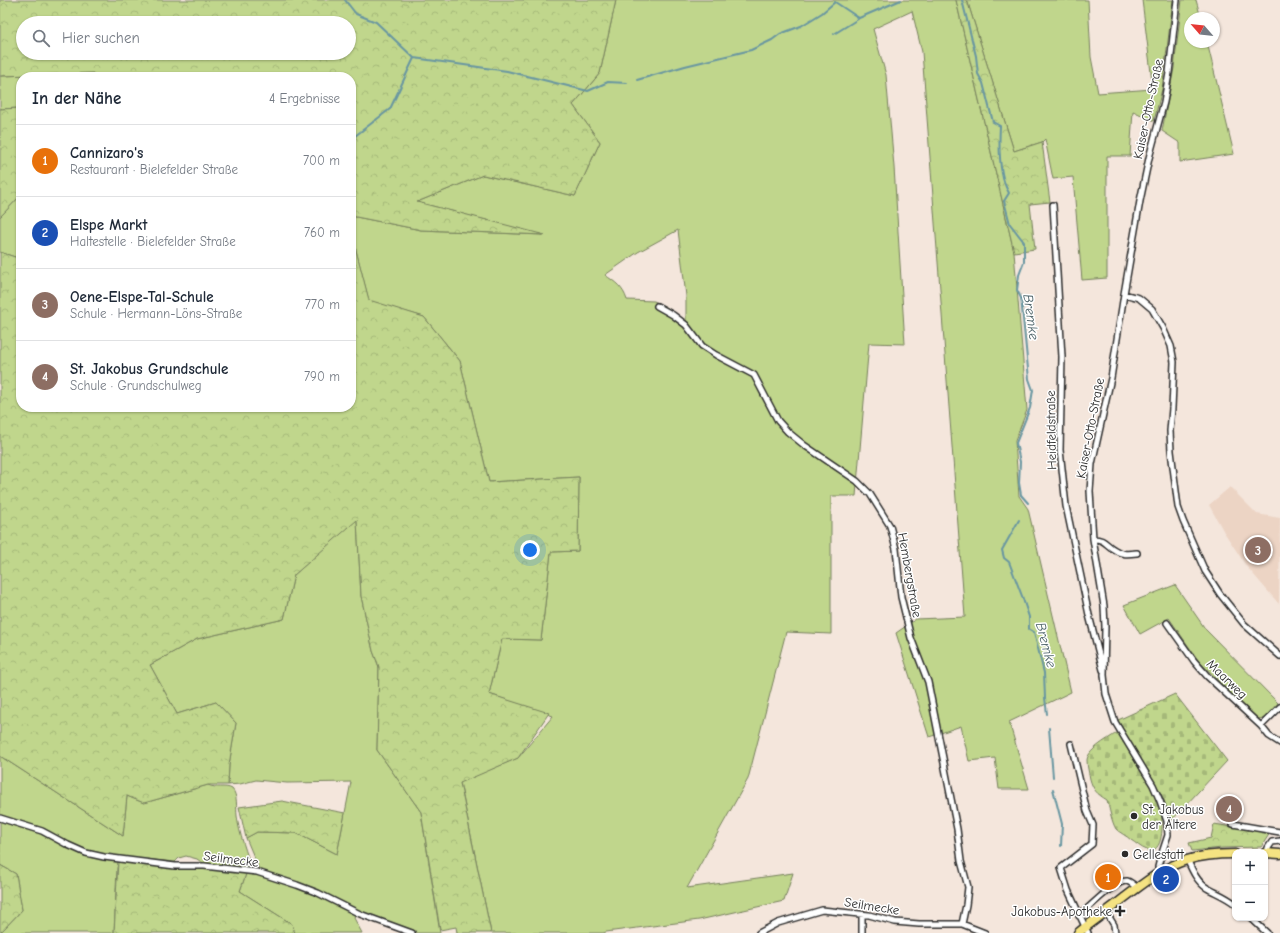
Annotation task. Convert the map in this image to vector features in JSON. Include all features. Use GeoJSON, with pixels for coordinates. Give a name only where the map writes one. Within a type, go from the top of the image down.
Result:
{"type":"FeatureCollection","features":[{"type":"Feature","properties":{"kind":"main road"},"geometry":{"type":"LineString","coordinates":[[1078,933],[1087,930],[1106,912],[1137,888],[1160,873],[1187,860],[1217,854],[1232,854]]}},
{"type":"Feature","properties":{"kind":"main road"},"geometry":{"type":"LineString","coordinates":[[1268,854],[1280,854]]}},
{"type":"Feature","properties":{"kind":"street","name":"Kaiser-Otto-Straße"},"geometry":{"type":"LineString","coordinates":[[1160,873],[1158,867],[1168,835],[1167,821],[1153,785],[1113,719],[1106,694],[1104,675],[1106,627],[1093,539],[1090,491],[1092,464],[1111,378],[1124,294],[1149,158],[1164,102],[1170,66],[1177,0]]}},
{"type":"Feature","properties":{"kind":"street","name":"Heidfeldstraße"},"geometry":{"type":"LineString","coordinates":[[1053,205],[1062,357],[1060,450],[1066,506],[1092,630],[1104,675]]}},
{"type":"Feature","properties":{"kind":"street"},"geometry":{"type":"LineString","coordinates":[[1124,294],[1139,298],[1152,309],[1164,328],[1171,346],[1174,362],[1170,451],[1178,507],[1183,521],[1205,571],[1220,594],[1244,624],[1280,656]]}},
{"type":"Feature","properties":{"kind":"street","name":"Hembergstraße"},"geometry":{"type":"LineString","coordinates":[[657,306],[673,315],[686,325],[702,346],[754,375],[778,421],[788,432],[804,445],[857,481],[870,494],[890,526],[896,549],[901,597],[911,638],[928,682],[957,829],[960,861],[968,887],[962,924]]}},
{"type":"Feature","properties":{"kind":"street"},"geometry":{"type":"LineString","coordinates":[[1093,539],[1103,540],[1113,550],[1120,553],[1137,553]]}},
{"type":"Feature","properties":{"kind":"street","name":"Maarweg"},"geometry":{"type":"LineString","coordinates":[[1167,623],[1194,661],[1227,695],[1261,726],[1269,736],[1280,743]]}},
{"type":"Feature","properties":{"kind":"street"},"geometry":{"type":"LineString","coordinates":[[1261,726],[1280,707]]}},
{"type":"Feature","properties":{"kind":"street"},"geometry":{"type":"LineString","coordinates":[[1071,744],[1087,811],[1093,825],[1092,844],[1061,868],[1068,890],[1079,916],[1087,930]]}},
{"type":"Feature","properties":{"kind":"street","name":"Seilmecke"},"geometry":{"type":"LineString","coordinates":[[0,818],[42,831],[80,850],[104,856],[175,866],[204,866],[257,872],[297,885],[333,900],[360,914],[412,933]]}},
{"type":"Feature","properties":{"kind":"street"},"geometry":{"type":"LineString","coordinates":[[1233,824],[1280,832]]}},
{"type":"Feature","properties":{"kind":"street"},"geometry":{"type":"LineString","coordinates":[[1268,849],[1272,842],[1280,841]]}},
{"type":"Feature","properties":{"kind":"street"},"geometry":{"type":"LineString","coordinates":[[1187,860],[1193,872],[1206,887],[1232,901]]}},
{"type":"Feature","properties":{"kind":"street"},"geometry":{"type":"LineString","coordinates":[[1079,916],[1120,882],[1130,882],[1137,888]]}},
{"type":"Feature","properties":{"kind":"street","name":"Seilmecke"},"geometry":{"type":"LineString","coordinates":[[759,933],[778,923],[822,910],[862,915],[895,922],[919,924],[962,924],[985,933]]}},
{"type":"Feature","properties":{"kind":"street"},"geometry":{"type":"LineString","coordinates":[[1106,912],[1114,925],[1115,933]]}},
{"type":"Feature","properties":{"kind":"street"},"geometry":{"type":"LineString","coordinates":[[862,915],[862,933]]}},
{"type":"Feature","properties":{"kind":"street"},"geometry":{"type":"LineString","coordinates":[[1254,921],[1267,933]]}},
{"type":"Feature","properties":{"kind":"shaded area"},"geometry":{"type":"Polygon","coordinates":[[[1230,487],[1257,514],[1280,518],[1279,604],[1247,567],[1224,532],[1209,505],[1230,487]]]}},
{"type":"Feature","properties":{"kind":"green space"},"geometry":{"type":"Polygon","coordinates":[[[0,0],[616,0],[600,73],[573,105],[600,142],[575,196],[483,175],[417,202],[545,235],[421,230],[356,217],[356,72],[16,72],[16,75],[0,76],[0,0]]]}},
{"type":"Feature","properties":{"kind":"green space"},"geometry":{"type":"Polygon","coordinates":[[[616,0],[956,0],[1014,252],[1027,410],[1015,441],[1019,496],[1028,509],[1071,692],[1009,722],[1029,789],[999,789],[995,758],[969,761],[961,726],[929,737],[896,633],[916,619],[965,617],[922,52],[912,11],[873,29],[886,75],[894,167],[905,344],[869,343],[856,496],[831,496],[831,634],[786,632],[748,779],[687,888],[793,873],[784,901],[699,920],[603,933],[491,933],[460,782],[518,758],[553,716],[489,694],[502,639],[541,640],[551,552],[578,551],[579,477],[489,482],[460,361],[424,317],[369,301],[356,250],[356,217],[421,230],[542,235],[417,202],[483,175],[575,196],[600,142],[573,105],[600,73],[616,0]],[[678,230],[638,252],[605,275],[621,288],[627,300],[654,301],[668,308],[686,323],[686,296],[678,230]]]}},
{"type":"Feature","properties":{"kind":"green space"},"geometry":{"type":"Polygon","coordinates":[[[956,0],[967,0],[1014,151],[1042,142],[1050,202],[1030,204],[1035,249],[1014,252],[956,0]]]}},
{"type":"Feature","properties":{"kind":"green space"},"geometry":{"type":"Polygon","coordinates":[[[967,0],[1088,0],[1091,57],[1098,93],[1153,89],[1142,0],[1173,0],[1162,89],[1154,121],[1133,111],[1130,156],[1107,156],[1107,278],[1082,280],[1073,177],[1053,179],[1045,139],[1042,142],[1014,151],[967,0]]]}},
{"type":"Feature","properties":{"kind":"green space"},"geometry":{"type":"Polygon","coordinates":[[[1182,0],[1196,0],[1199,12],[1184,12],[1184,48],[1208,48],[1234,154],[1180,162],[1180,143],[1162,131],[1174,68],[1182,0]]]}},
{"type":"Feature","properties":{"kind":"green space"},"geometry":{"type":"Polygon","coordinates":[[[16,75],[16,108],[0,109],[0,76],[16,75]]]}},
{"type":"Feature","properties":{"kind":"green space"},"geometry":{"type":"Polygon","coordinates":[[[16,108],[16,200],[0,217],[0,109],[16,108]]]}},
{"type":"Feature","properties":{"kind":"green space"},"geometry":{"type":"Polygon","coordinates":[[[16,200],[16,257],[0,252],[0,217],[16,200]]]}},
{"type":"Feature","properties":{"kind":"green space"},"geometry":{"type":"Polygon","coordinates":[[[356,250],[369,300],[424,317],[460,361],[489,482],[579,477],[578,551],[551,552],[541,640],[502,639],[489,694],[549,713],[518,758],[460,783],[491,933],[457,933],[456,927],[440,930],[421,812],[377,750],[379,667],[373,651],[361,596],[357,520],[294,575],[284,619],[197,639],[150,665],[177,714],[216,702],[236,723],[229,765],[228,785],[208,785],[144,803],[127,796],[123,836],[0,756],[0,252],[16,257],[16,412],[356,412],[356,250]]]}},
{"type":"Feature","properties":{"kind":"green space"},"geometry":{"type":"Polygon","coordinates":[[[357,519],[361,596],[373,651],[379,667],[377,750],[421,812],[440,933],[417,933],[355,914],[354,918],[362,933],[295,933],[292,924],[240,891],[247,871],[257,873],[259,869],[246,838],[257,832],[296,833],[337,854],[351,782],[287,783],[256,780],[228,785],[229,765],[236,723],[216,702],[177,714],[150,665],[197,639],[284,619],[294,575],[357,519]]]}},
{"type":"Feature","properties":{"kind":"green space"},"geometry":{"type":"Polygon","coordinates":[[[1175,585],[1206,630],[1278,703],[1265,718],[1257,719],[1198,660],[1169,618],[1140,634],[1124,605],[1175,585]]]}},
{"type":"Feature","properties":{"kind":"green space"},"geometry":{"type":"Polygon","coordinates":[[[1175,694],[1227,761],[1171,821],[1164,800],[1157,786],[1120,726],[1118,720],[1175,694]]]}},
{"type":"Feature","properties":{"kind":"green space"},"geometry":{"type":"Polygon","coordinates":[[[1118,732],[1149,781],[1158,802],[1162,817],[1162,830],[1157,848],[1153,850],[1143,848],[1116,829],[1107,800],[1096,791],[1090,779],[1087,763],[1088,756],[1095,748],[1118,732]]]}},
{"type":"Feature","properties":{"kind":"green space"},"geometry":{"type":"Polygon","coordinates":[[[0,756],[123,836],[127,796],[144,803],[208,785],[230,788],[235,795],[239,830],[252,870],[204,864],[197,859],[186,856],[179,858],[175,862],[120,857],[117,868],[114,933],[0,933],[22,910],[16,874],[0,865],[0,756]]]}},
{"type":"Feature","properties":{"kind":"green space"},"geometry":{"type":"Polygon","coordinates":[[[282,801],[345,813],[337,854],[296,833],[257,832],[246,838],[239,807],[282,801]]]}},
{"type":"Feature","properties":{"kind":"green space"},"geometry":{"type":"Polygon","coordinates":[[[1214,824],[1270,833],[1261,847],[1222,848],[1192,851],[1189,843],[1211,838],[1214,824]]]}},
{"type":"Feature","properties":{"kind":"green space"},"geometry":{"type":"Polygon","coordinates":[[[118,861],[247,871],[240,891],[292,924],[295,933],[114,933],[118,861]]]}},
{"type":"Feature","properties":{"kind":"green space"},"geometry":{"type":"Polygon","coordinates":[[[0,865],[16,874],[22,910],[0,933],[0,865]]]}},
{"type":"Feature","properties":{"kind":"waterway"},"geometry":{"type":"LineString","coordinates":[[345,0],[356,14],[376,22],[414,58],[507,71],[588,91],[608,82],[627,83]]}},
{"type":"Feature","properties":{"kind":"waterway"},"geometry":{"type":"LineString","coordinates":[[637,80],[685,66],[751,50],[772,40],[780,34],[801,26],[822,13],[835,2],[859,18],[901,0]]}},
{"type":"Feature","properties":{"kind":"waterway","name":"Bremke"},"geometry":{"type":"LineString","coordinates":[[962,0],[976,56],[978,74],[983,83],[993,122],[1000,126],[1001,170],[1009,193],[1004,201],[1010,224],[1024,242],[1024,262],[1019,275],[1017,290],[1021,298],[1029,379],[1033,390],[1030,408],[1016,443],[1020,462],[1019,483],[1021,495],[1028,503]]}},
{"type":"Feature","properties":{"kind":"waterway"},"geometry":{"type":"LineString","coordinates":[[834,34],[858,19]]}},
{"type":"Feature","properties":{"kind":"waterway"},"geometry":{"type":"LineString","coordinates":[[356,135],[390,109],[414,58]]}},
{"type":"Feature","properties":{"kind":"waterway","name":"Bremke"},"geometry":{"type":"LineString","coordinates":[[1019,520],[1002,550],[1004,558],[1009,562],[1022,596],[1029,617],[1029,629],[1034,632],[1044,673],[1047,714]]}},
{"type":"Feature","properties":{"kind":"waterway","name":"Bremke"},"geometry":{"type":"LineString","coordinates":[[1049,728],[1053,777]]}},
{"type":"Feature","properties":{"kind":"waterway","name":"Bremke"},"geometry":{"type":"LineString","coordinates":[[1053,789],[1062,824],[1061,846]]}},
{"type":"Feature","properties":{"kind":"place","name":"Oene-Elspe-Tal-Schule"},"geometry":{"type":"Point","coordinates":[1258,550]}},
{"type":"Feature","properties":{"kind":"place","name":"St. Jakobus Grundschule"},"geometry":{"type":"Point","coordinates":[1229,809]}},
{"type":"Feature","properties":{"kind":"place","name":"St. Jakobus der Ältere"},"geometry":{"type":"Point","coordinates":[1134,816]}},
{"type":"Feature","properties":{"kind":"place","name":"Gellestatt"},"geometry":{"type":"Point","coordinates":[1125,854]}},
{"type":"Feature","properties":{"kind":"place","name":"Cannizaro's"},"geometry":{"type":"Point","coordinates":[1108,877]}},
{"type":"Feature","properties":{"kind":"place","name":"Elspe Markt"},"geometry":{"type":"Point","coordinates":[1166,879]}},
{"type":"Feature","properties":{"kind":"place","name":"Jakobus-Apotheke"},"geometry":{"type":"Point","coordinates":[1120,911]}}]}
